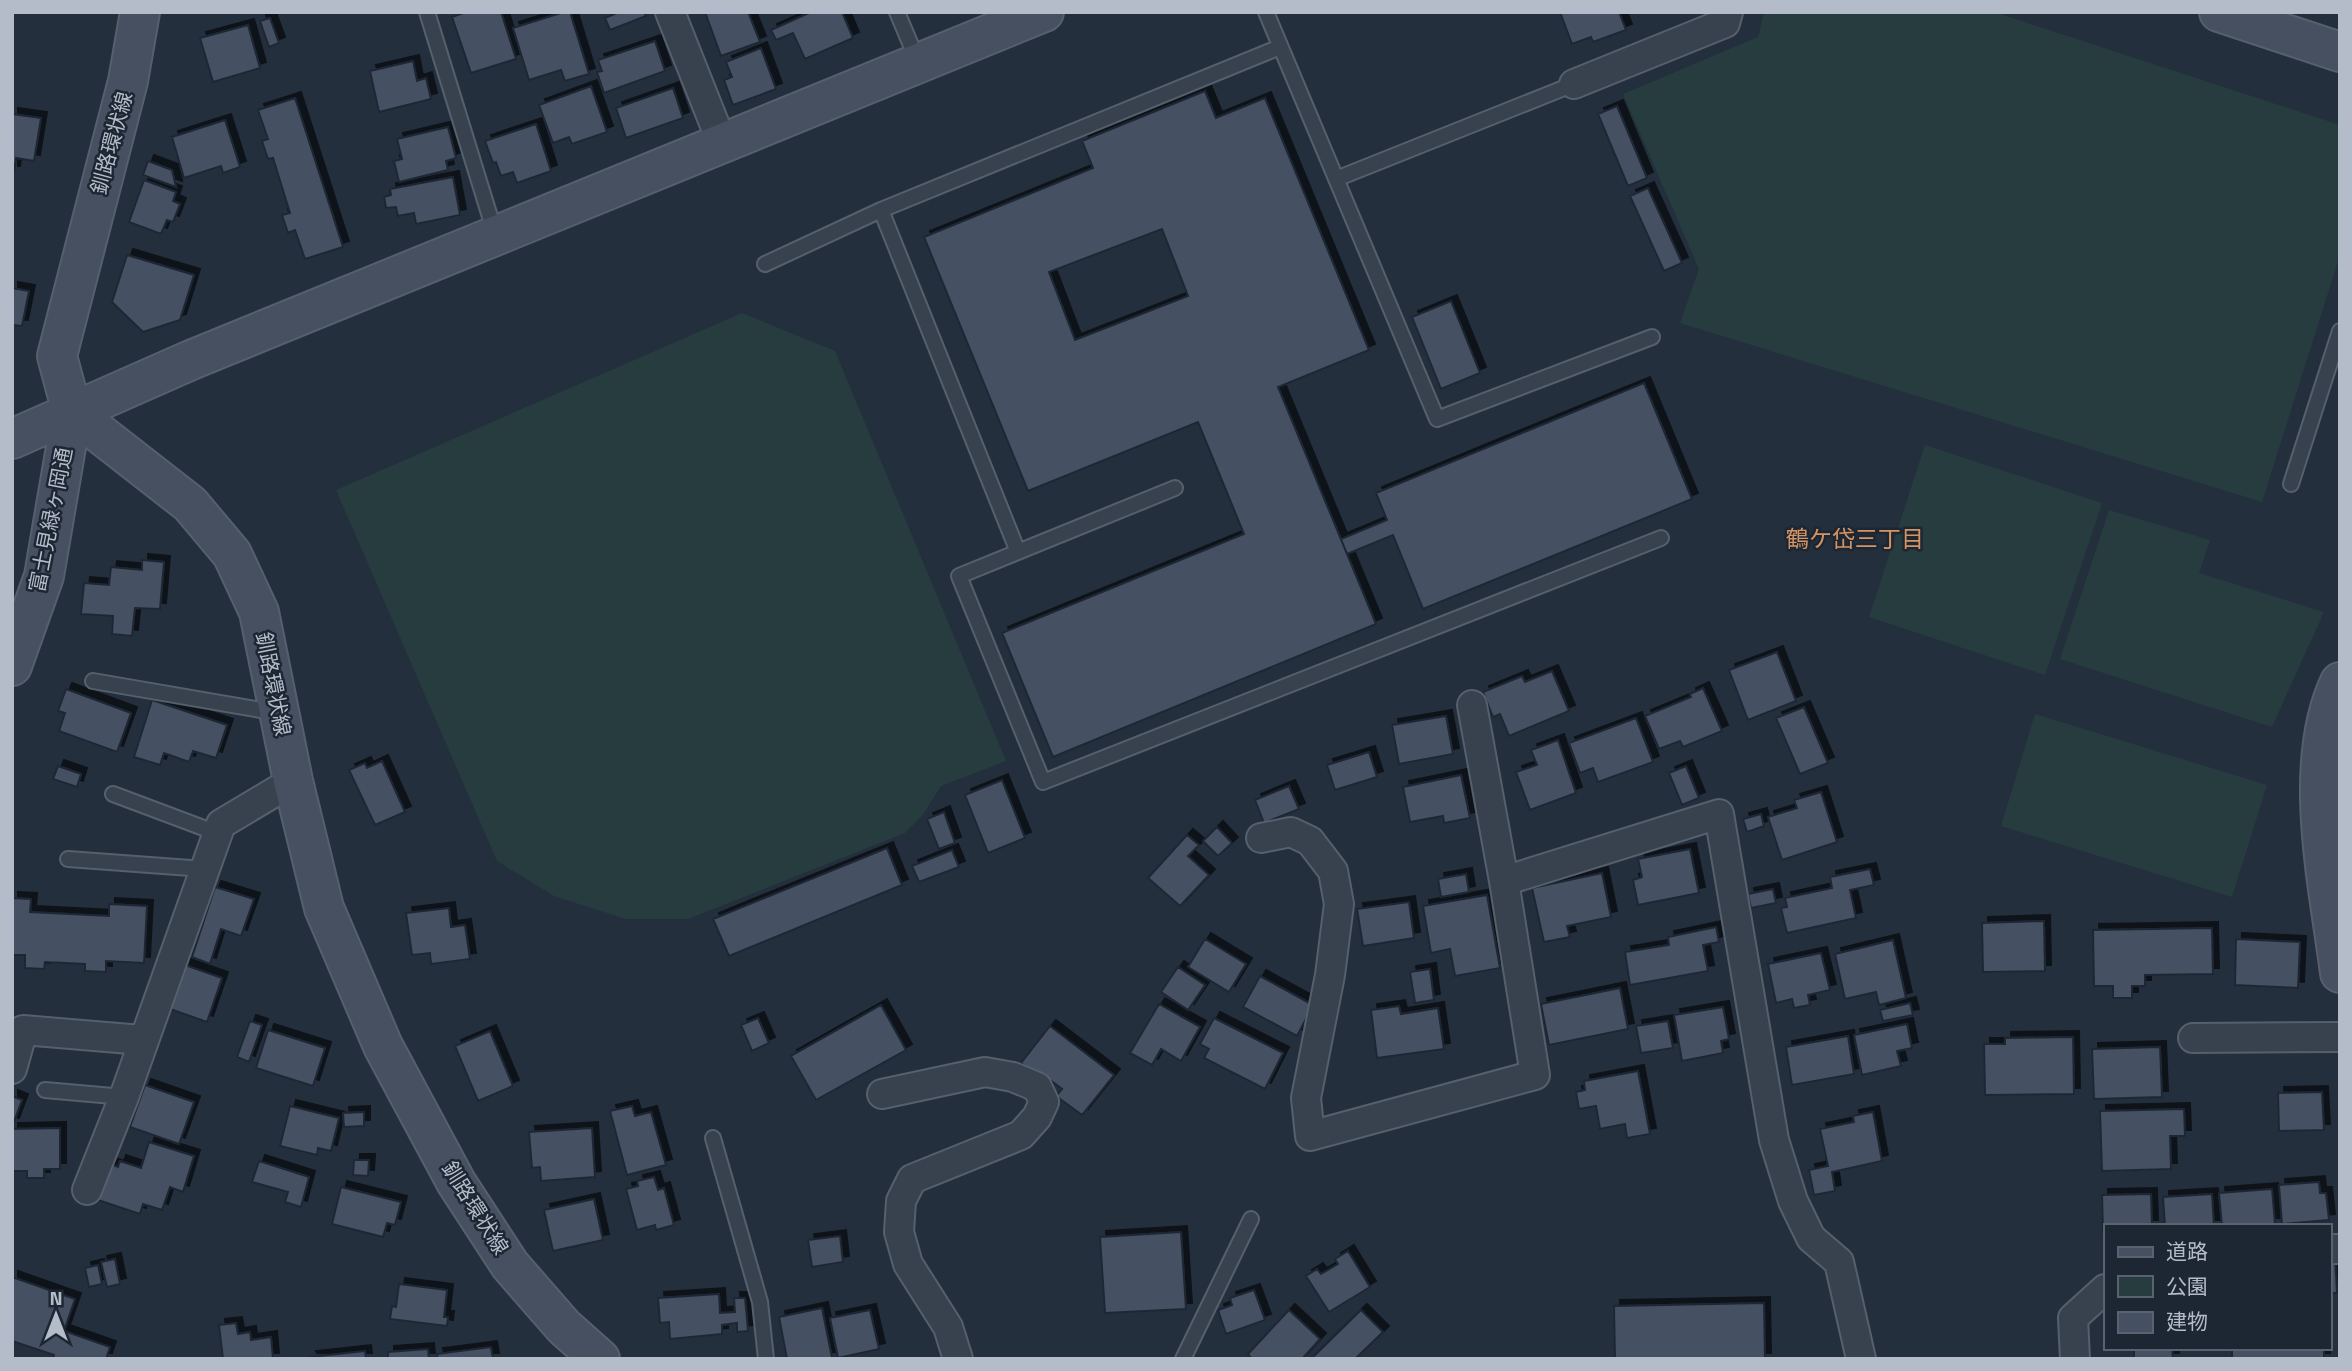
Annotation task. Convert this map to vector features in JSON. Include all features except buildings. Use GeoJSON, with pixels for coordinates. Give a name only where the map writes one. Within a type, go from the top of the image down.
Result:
{"type":"FeatureCollection","features":[{"type":"Feature","properties":{"kind":"street","name":"釧路環状線"},"geometry":{"type":"LineString","coordinates":[[140,12],[128,80],[57,356],[72,412],[190,504],[232,554],[259,612],[293,781],[324,908],[383,1046],[456,1182],[510,1265],[564,1327],[600,1359]]}},
{"type":"Feature","properties":{"kind":"street"},"geometry":{"type":"LineString","coordinates":[[670,12],[722,143]]}},
{"type":"Feature","properties":{"kind":"street"},"geometry":{"type":"LineString","coordinates":[[12,439],[191,360],[1044,12]]}},
{"type":"Feature","properties":{"kind":"street"},"geometry":{"type":"LineString","coordinates":[[1574,84],[1725,23],[1728,12]]}},
{"type":"Feature","properties":{"kind":"street"},"geometry":{"type":"LineString","coordinates":[[2218,12],[2340,52]]}},
{"type":"Feature","properties":{"kind":"street","name":"富士見緑ヶ岡通"},"geometry":{"type":"LineString","coordinates":[[12,666],[44,576],[72,412]]}},
{"type":"Feature","properties":{"kind":"street"},"geometry":{"type":"LineString","coordinates":[[2340,682],[2333,696],[2324,735],[2319,775],[2322,827],[2340,973]]}},
{"type":"Feature","properties":{"kind":"street"},"geometry":{"type":"LineString","coordinates":[[1261,838],[1291,832],[1310,841],[1333,871],[1339,904],[1330,975],[1306,1098],[1310,1136],[1535,1075],[1472,705]]}},
{"type":"Feature","properties":{"kind":"street"},"geometry":{"type":"LineString","coordinates":[[87,1191],[124,1097],[220,824],[293,781]]}},
{"type":"Feature","properties":{"kind":"street"},"geometry":{"type":"LineString","coordinates":[[1504,881],[1719,814],[1774,1140],[1793,1201],[1811,1238],[1839,1262],[1861,1359]]}},
{"type":"Feature","properties":{"kind":"street"},"geometry":{"type":"LineString","coordinates":[[12,1069],[23,1030],[142,1040]]}},
{"type":"Feature","properties":{"kind":"street"},"geometry":{"type":"LineString","coordinates":[[2193,1038],[2340,1037]]}},
{"type":"Feature","properties":{"kind":"street"},"geometry":{"type":"LineString","coordinates":[[882,1094],[985,1072],[1013,1077],[1037,1087],[1044,1102],[1037,1117],[1021,1135],[912,1179],[901,1201],[899,1232],[908,1264],[948,1327],[958,1359]]}},
{"type":"Feature","properties":{"kind":"street"},"geometry":{"type":"LineString","coordinates":[[2075,1359],[2073,1318],[2104,1290]]}},
{"type":"Feature","properties":{"kind":"lane"},"geometry":{"type":"LineString","coordinates":[[427,12],[495,235]]}},
{"type":"Feature","properties":{"kind":"lane"},"geometry":{"type":"LineString","coordinates":[[897,12],[918,63]]}},
{"type":"Feature","properties":{"kind":"lane"},"geometry":{"type":"LineString","coordinates":[[1266,12],[1437,419],[1652,337]]}},
{"type":"Feature","properties":{"kind":"lane"},"geometry":{"type":"LineString","coordinates":[[765,264],[881,211],[1280,47]]}},
{"type":"Feature","properties":{"kind":"lane"},"geometry":{"type":"LineString","coordinates":[[1336,179],[1574,84]]}},
{"type":"Feature","properties":{"kind":"lane"},"geometry":{"type":"LineString","coordinates":[[881,211],[1018,552]]}},
{"type":"Feature","properties":{"kind":"lane"},"geometry":{"type":"LineString","coordinates":[[2291,484],[2340,331]]}},
{"type":"Feature","properties":{"kind":"lane"},"geometry":{"type":"LineString","coordinates":[[1175,488],[959,576],[1043,782],[1661,538]]}},
{"type":"Feature","properties":{"kind":"lane"},"geometry":{"type":"LineString","coordinates":[[93,681],[279,714]]}},
{"type":"Feature","properties":{"kind":"lane"},"geometry":{"type":"LineString","coordinates":[[113,794],[217,833]]}},
{"type":"Feature","properties":{"kind":"lane"},"geometry":{"type":"LineString","coordinates":[[68,859],[204,869]]}},
{"type":"Feature","properties":{"kind":"lane"},"geometry":{"type":"LineString","coordinates":[[46,1090],[124,1097]]}},
{"type":"Feature","properties":{"kind":"lane"},"geometry":{"type":"LineString","coordinates":[[713,1138],[760,1302],[766,1359]]}},
{"type":"Feature","properties":{"kind":"lane"},"geometry":{"type":"LineString","coordinates":[[1183,1359],[1251,1219]]}},
{"type":"Feature","properties":{"kind":"green space"},"geometry":{"type":"Polygon","coordinates":[[[1764,12],[1994,12],[2340,125],[2340,255],[2262,502],[1680,323],[1699,269],[1623,94],[1758,37],[1764,12]]]}},
{"type":"Feature","properties":{"kind":"green space"},"geometry":{"type":"Polygon","coordinates":[[[742,313],[835,351],[1006,761],[941,786],[922,816],[905,833],[688,919],[626,919],[554,896],[497,861],[336,490],[742,313]]]}},
{"type":"Feature","properties":{"kind":"green space"},"geometry":{"type":"Polygon","coordinates":[[[1925,445],[2102,503],[2045,675],[1869,617],[1925,445]]]}},
{"type":"Feature","properties":{"kind":"green space"},"geometry":{"type":"Polygon","coordinates":[[[2109,510],[2210,540],[2199,573],[2324,612],[2272,727],[2060,659],[2109,510]]]}},
{"type":"Feature","properties":{"kind":"green space"},"geometry":{"type":"Polygon","coordinates":[[[2035,714],[2267,785],[2232,897],[2001,826],[2035,714]]]}},
{"type":"Feature","properties":{"kind":"district","name":"鶴ケ岱三丁目"},"geometry":{"type":"Point","coordinates":[1855,539]}}]}
